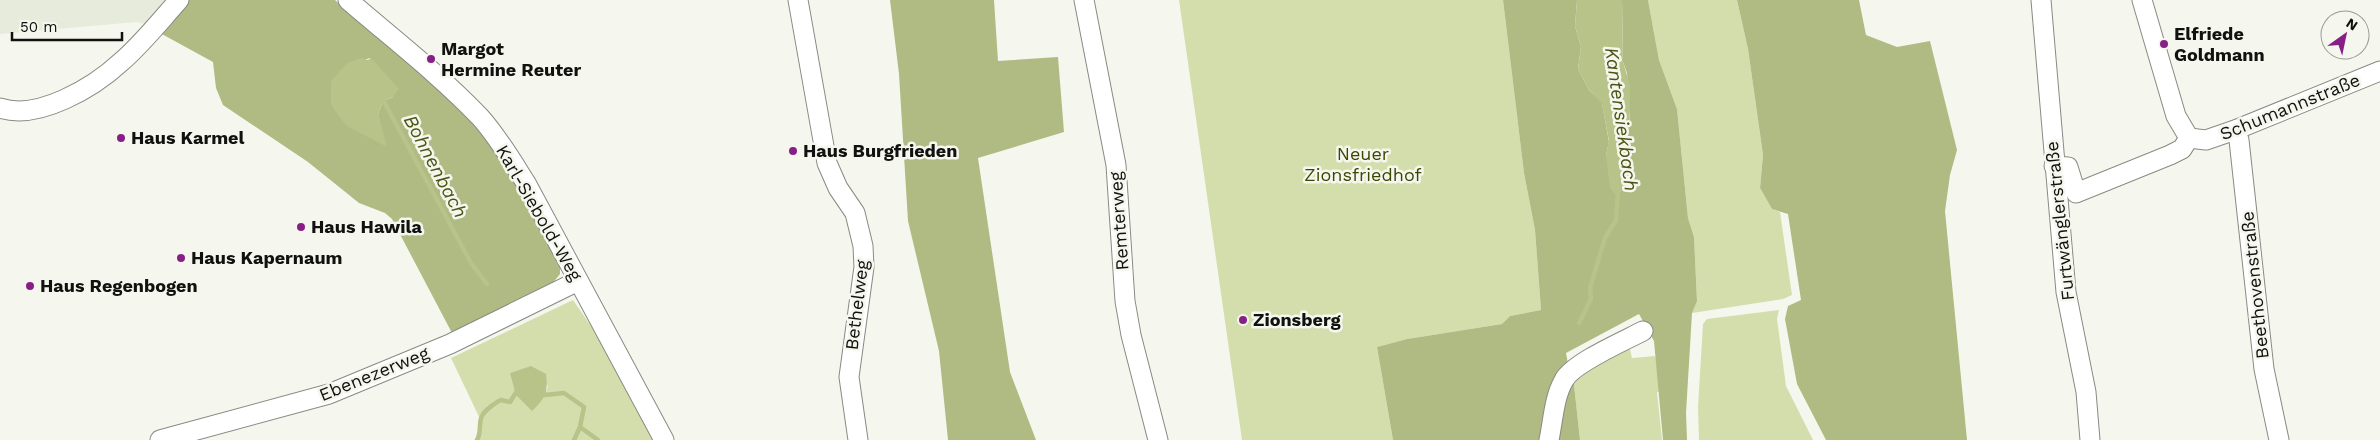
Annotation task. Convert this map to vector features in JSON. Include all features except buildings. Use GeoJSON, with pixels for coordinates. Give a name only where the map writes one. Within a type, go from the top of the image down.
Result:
{"type":"FeatureCollection","features":[{"type":"Feature","properties":{"kind":"street"},"geometry":{"type":"LineString","coordinates":[[0,108],[16,112],[32,110],[67,98],[89,85],[123,61],[179,0]]}},
{"type":"Feature","properties":{"kind":"street","name":"Karl-Siebold-Weg"},"geometry":{"type":"LineString","coordinates":[[348,0],[481,118],[526,183],[664,440]]}},
{"type":"Feature","properties":{"kind":"street","name":"Bethelweg"},"geometry":{"type":"LineString","coordinates":[[798,0],[827,163],[838,188],[855,213],[863,246],[864,267],[849,378],[858,440]]}},
{"type":"Feature","properties":{"kind":"street","name":"Remterweg"},"geometry":{"type":"LineString","coordinates":[[1084,0],[1116,165],[1125,302],[1131,335],[1158,440]]}},
{"type":"Feature","properties":{"kind":"street","name":"Furtwänglerstraße"},"geometry":{"type":"LineString","coordinates":[[2041,0],[2066,292],[2086,392],[2090,440]]}},
{"type":"Feature","properties":{"kind":"street"},"geometry":{"type":"LineString","coordinates":[[2054,166],[2068,167],[2076,193],[2170,156],[2182,149],[2189,138],[2176,116],[2142,0]]}},
{"type":"Feature","properties":{"kind":"street","name":"Schumannstraße"},"geometry":{"type":"LineString","coordinates":[[2189,138],[2206,140],[2235,130],[2380,71]]}},
{"type":"Feature","properties":{"kind":"street","name":"Beethovenstraße"},"geometry":{"type":"LineString","coordinates":[[2235,130],[2239,140],[2264,369],[2279,440]]}},
{"type":"Feature","properties":{"kind":"street","name":"Ebenezerweg"},"geometry":{"type":"LineString","coordinates":[[160,440],[330,394],[450,344],[578,281]]}},
{"type":"Feature","properties":{"kind":"street"},"geometry":{"type":"LineString","coordinates":[[1548,440],[1559,391],[1568,374],[1579,365],[1643,331]]}},
{"type":"Feature","properties":{"kind":"shaded area"},"geometry":{"type":"Polygon","coordinates":[[[0,0],[172,0],[149,25],[137,22],[0,34],[0,0]]]}},
{"type":"Feature","properties":{"kind":"shaded area"},"geometry":{"type":"Polygon","coordinates":[[[189,0],[335,0],[439,90],[471,122],[509,173],[560,268],[560,274],[548,289],[452,333],[392,219],[385,213],[359,203],[308,162],[223,105],[216,88],[213,62],[160,33],[189,0]],[[370,58],[364,60],[386,146],[378,114],[383,101],[393,97],[370,58]]]}},
{"type":"Feature","properties":{"kind":"shaded area"},"geometry":{"type":"Polygon","coordinates":[[[890,0],[994,0],[998,61],[1058,57],[1064,132],[978,158],[1010,372],[1036,440],[948,440],[939,351],[908,221],[899,74],[890,0]]]}},
{"type":"Feature","properties":{"kind":"shaded area"},"geometry":{"type":"Polygon","coordinates":[[[1503,0],[1577,0],[1575,26],[1581,47],[1578,69],[1589,90],[1602,103],[1609,142],[1606,155],[1624,187],[1630,111],[1627,73],[1623,62],[1622,0],[1648,0],[1659,60],[1677,109],[1688,218],[1694,237],[1697,301],[1692,313],[1686,413],[1687,440],[1663,440],[1654,341],[1639,314],[1566,353],[1568,364],[1542,440],[1393,440],[1377,347],[1407,339],[1502,324],[1510,316],[1541,310],[1535,230],[1524,173],[1503,0]]]}},
{"type":"Feature","properties":{"kind":"shaded area"},"geometry":{"type":"Polygon","coordinates":[[[1737,0],[1859,0],[1866,35],[1897,47],[1930,41],[1957,150],[1950,175],[1945,211],[1967,440],[1826,440],[1797,384],[1785,319],[1788,306],[1801,300],[1788,214],[1772,209],[1760,188],[1763,155],[1748,49],[1737,0]]]}},
{"type":"Feature","properties":{"kind":"shaded area"},"geometry":{"type":"Polygon","coordinates":[[[1573,376],[1580,440],[1556,440],[1568,384],[1573,376]]]}},
{"type":"Feature","properties":{"kind":"green space","name":"Neuer Zionsfriedhof"},"geometry":{"type":"Polygon","coordinates":[[[1179,0],[1503,0],[1524,173],[1535,230],[1541,310],[1510,316],[1502,324],[1407,339],[1377,347],[1393,440],[1242,440],[1179,0]]]}},
{"type":"Feature","properties":{"kind":"green space"},"geometry":{"type":"Polygon","coordinates":[[[1648,0],[1737,0],[1748,49],[1763,155],[1760,188],[1772,209],[1780,212],[1792,295],[1783,299],[1692,313],[1697,300],[1694,237],[1688,218],[1677,109],[1659,60],[1648,0]]]}},
{"type":"Feature","properties":{"kind":"green space"},"geometry":{"type":"Polygon","coordinates":[[[573,300],[593,329],[654,440],[477,440],[482,423],[451,358],[573,300]],[[521,370],[510,373],[545,395],[548,386],[521,370]]]}},
{"type":"Feature","properties":{"kind":"green space"},"geometry":{"type":"Polygon","coordinates":[[[1779,310],[1777,319],[1786,386],[1813,440],[1699,440],[1698,407],[1703,324],[1707,319],[1779,310]]]}},
{"type":"Feature","properties":{"kind":"green space"},"geometry":{"type":"Polygon","coordinates":[[[1629,345],[1632,358],[1655,356],[1670,391],[1657,392],[1662,440],[1580,440],[1573,376],[1629,345]]]}},
{"type":"Feature","properties":{"kind":"water"},"geometry":{"type":"Polygon","coordinates":[[[1577,0],[1622,0],[1623,62],[1630,85],[1630,111],[1624,187],[1619,195],[1610,188],[1606,155],[1609,141],[1602,104],[1589,90],[1578,69],[1581,47],[1575,26],[1577,0]]]}},
{"type":"Feature","properties":{"kind":"water"},"geometry":{"type":"Polygon","coordinates":[[[362,58],[368,60],[371,58],[399,89],[393,97],[383,101],[378,114],[387,147],[347,126],[331,104],[331,81],[347,63],[362,58]]]}},
{"type":"Feature","properties":{"kind":"water"},"geometry":{"type":"Polygon","coordinates":[[[531,366],[546,374],[547,380],[545,394],[532,411],[516,395],[510,373],[531,366]]]}},
{"type":"Feature","properties":{"kind":"waterway","name":"Bohnenbach"},"geometry":{"type":"LineString","coordinates":[[381,96],[471,263],[487,284]]}},
{"type":"Feature","properties":{"kind":"waterway","name":"Kantensiekbach"},"geometry":{"type":"LineString","coordinates":[[1579,323],[1591,299],[1590,288],[1605,238],[1616,220],[1618,191]]}},
{"type":"Feature","properties":{"kind":"waterway","name":"Bohnenbach"},"geometry":{"type":"LineString","coordinates":[[477,440],[483,414],[501,400],[510,402],[517,391]]}},
{"type":"Feature","properties":{"kind":"waterway","name":"Bohnenbach"},"geometry":{"type":"LineString","coordinates":[[541,391],[545,395],[564,393],[584,407],[580,427],[574,440]]}},
{"type":"Feature","properties":{"kind":"waterway"},"geometry":{"type":"LineString","coordinates":[[580,427],[598,440]]}},
{"type":"Feature","properties":{"kind":"place","name":"Elfriede Goldmann"},"geometry":{"type":"Point","coordinates":[2164,44]}},
{"type":"Feature","properties":{"kind":"place","name":"Margot Hermine Reuter"},"geometry":{"type":"Point","coordinates":[431,59]}},
{"type":"Feature","properties":{"kind":"place","name":"Haus Karmel"},"geometry":{"type":"Point","coordinates":[121,138]}},
{"type":"Feature","properties":{"kind":"place","name":"Haus Burgfrieden"},"geometry":{"type":"Point","coordinates":[793,151]}},
{"type":"Feature","properties":{"kind":"place","name":"Haus Hawila"},"geometry":{"type":"Point","coordinates":[301,227]}},
{"type":"Feature","properties":{"kind":"place","name":"Haus Kapernaum"},"geometry":{"type":"Point","coordinates":[181,258]}},
{"type":"Feature","properties":{"kind":"place","name":"Haus Regenbogen"},"geometry":{"type":"Point","coordinates":[30,286]}},
{"type":"Feature","properties":{"kind":"place","name":"Zionsberg"},"geometry":{"type":"Point","coordinates":[1243,320]}}]}
